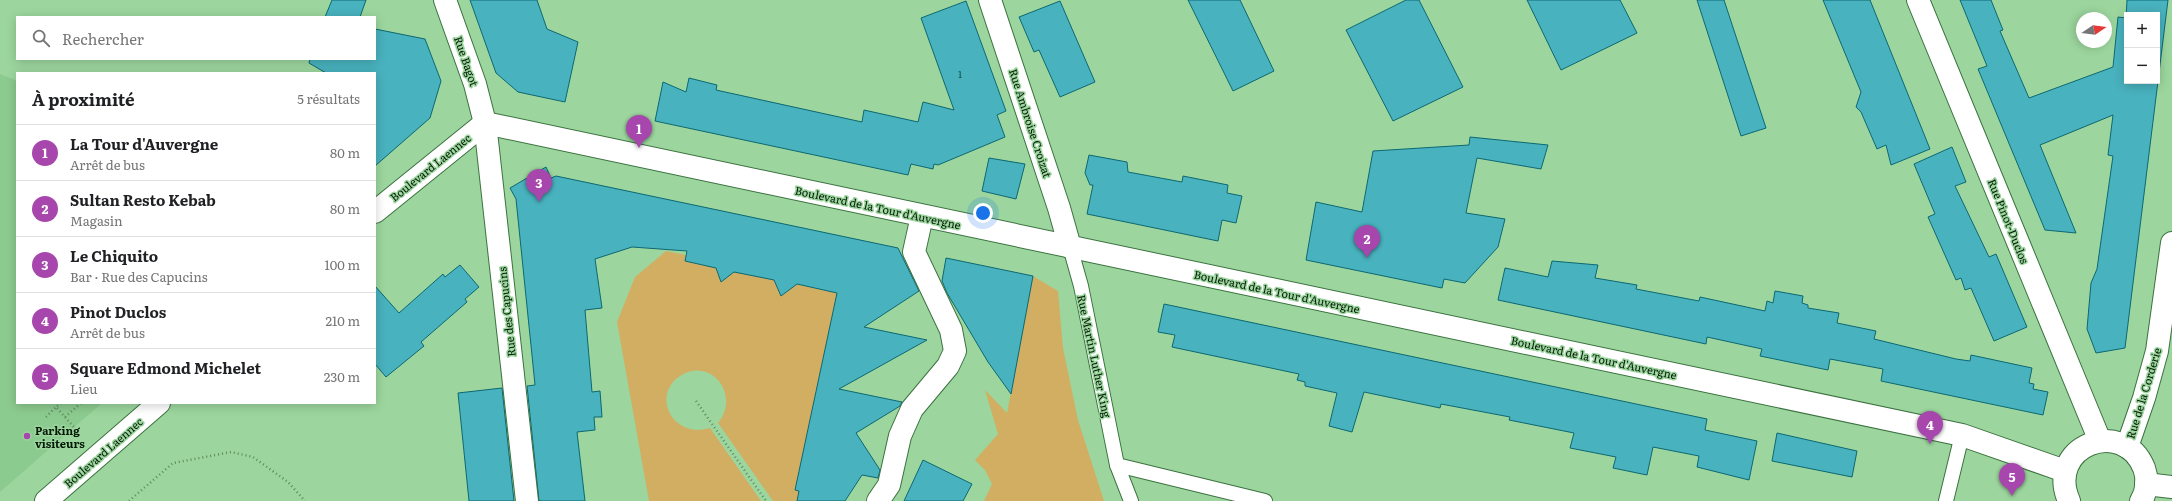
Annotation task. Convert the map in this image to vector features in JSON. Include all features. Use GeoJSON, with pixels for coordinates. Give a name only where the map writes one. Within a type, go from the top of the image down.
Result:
{"type":"FeatureCollection","features":[{"type":"Feature","properties":{"kind":"street","name":"Rue Bagot"},"geometry":{"type":"LineString","coordinates":[[445,0],[475,84],[485,123]]}},
{"type":"Feature","properties":{"kind":"street","name":"Rue Ambroise Croizat"},"geometry":{"type":"LineString","coordinates":[[990,0],[1059,208],[1070,247]]}},
{"type":"Feature","properties":{"kind":"street","name":"Rue Pinot-Duclos"},"geometry":{"type":"LineString","coordinates":[[1918,0],[2100,441]]}},
{"type":"Feature","properties":{"kind":"street","name":"Boulevard Laennec"},"geometry":{"type":"LineString","coordinates":[[376,211],[485,123]]}},
{"type":"Feature","properties":{"kind":"street","name":"Boulevard de la Tour d'Auvergne"},"geometry":{"type":"LineString","coordinates":[[485,123],[1962,435],[2065,471]]}},
{"type":"Feature","properties":{"kind":"street","name":"Rue des Capucins"},"geometry":{"type":"LineString","coordinates":[[485,123],[527,501]]}},
{"type":"Feature","properties":{"kind":"street"},"geometry":{"type":"LineString","coordinates":[[878,501],[889,485],[900,436],[912,408],[948,366],[955,351],[951,330],[914,252],[922,216]]}},
{"type":"Feature","properties":{"kind":"street","name":"Rue de la Corderie"},"geometry":{"type":"LineString","coordinates":[[2127,447],[2144,398],[2157,351],[2172,243]]}},
{"type":"Feature","properties":{"kind":"street","name":"Boulevard Laennec"},"geometry":{"type":"LineString","coordinates":[[46,501],[158,404]]}},
{"type":"Feature","properties":{"kind":"street"},"geometry":{"type":"LineString","coordinates":[[2069,501],[2064,482],[2065,471],[2069,462],[2082,448],[2100,441],[2119,443],[2127,447],[2135,454],[2142,463],[2146,473],[2144,492],[2172,487]]}},
{"type":"Feature","properties":{"kind":"lane","name":"Rue Martin Luther King"},"geometry":{"type":"LineString","coordinates":[[1070,247],[1081,286],[1117,465],[1131,501]]}},
{"type":"Feature","properties":{"kind":"lane"},"geometry":{"type":"LineString","coordinates":[[1946,501],[1962,435]]}},
{"type":"Feature","properties":{"kind":"lane"},"geometry":{"type":"LineString","coordinates":[[1117,465],[1265,501]]}},
{"type":"Feature","properties":{"kind":"path"},"geometry":{"type":"LineString","coordinates":[[696,401],[766,501]]}},
{"type":"Feature","properties":{"kind":"path"},"geometry":{"type":"LineString","coordinates":[[46,416],[60,404]]}},
{"type":"Feature","properties":{"kind":"path"},"geometry":{"type":"LineString","coordinates":[[65,417],[81,404]]}},
{"type":"Feature","properties":{"kind":"path"},"geometry":{"type":"LineString","coordinates":[[56,407],[99,455]]}},
{"type":"Feature","properties":{"kind":"path"},"geometry":{"type":"LineString","coordinates":[[130,501],[173,462],[231,452],[253,457],[288,482],[305,501]]}},
{"type":"Feature","properties":{"kind":"shaded area"},"geometry":{"type":"Polygon","coordinates":[[[0,74],[16,81],[16,404],[101,404],[0,492],[0,74]]]}},
{"type":"Feature","properties":{"kind":"shaded area"},"geometry":{"type":"Polygon","coordinates":[[[666,251],[686,255],[685,261],[719,268],[722,280],[727,278],[730,271],[778,281],[782,294],[787,292],[790,283],[837,293],[833,311],[840,312],[830,326],[826,343],[832,345],[821,366],[820,377],[822,389],[816,389],[804,470],[799,469],[795,490],[799,491],[797,501],[773,501],[718,423],[724,412],[726,401],[724,391],[719,382],[712,375],[702,371],[691,371],[680,376],[671,384],[667,394],[667,404],[670,413],[676,421],[685,427],[697,430],[710,428],[761,501],[649,501],[617,322],[635,277],[666,251]]]}},
{"type":"Feature","properties":{"kind":"shaded area"},"geometry":{"type":"Polygon","coordinates":[[[1033,276],[1058,291],[1063,348],[1078,420],[1104,501],[984,501],[992,484],[985,470],[975,460],[998,434],[985,390],[1007,413],[1033,276]]]}},
{"type":"Feature","properties":{"kind":"building"},"geometry":{"type":"Polygon","coordinates":[[[332,0],[366,0],[360,16],[325,16],[332,0]]]}},
{"type":"Feature","properties":{"kind":"building"},"geometry":{"type":"Polygon","coordinates":[[[470,0],[537,0],[547,29],[578,42],[565,102],[518,92],[496,73],[470,0]]]}},
{"type":"Feature","properties":{"kind":"building"},"geometry":{"type":"Polygon","coordinates":[[[1188,0],[1240,0],[1274,71],[1233,91],[1188,0]]]}},
{"type":"Feature","properties":{"kind":"building"},"geometry":{"type":"Polygon","coordinates":[[[1406,0],[1419,0],[1463,87],[1393,121],[1346,30],[1406,0]]]}},
{"type":"Feature","properties":{"kind":"building"},"geometry":{"type":"Polygon","coordinates":[[[1527,0],[1620,0],[1637,33],[1561,70],[1527,0]]]}},
{"type":"Feature","properties":{"kind":"building"},"geometry":{"type":"Polygon","coordinates":[[[1697,0],[1724,0],[1766,128],[1741,136],[1697,0]]]}},
{"type":"Feature","properties":{"kind":"building"},"geometry":{"type":"Polygon","coordinates":[[[1823,0],[1870,0],[1930,149],[1891,165],[1886,145],[1877,149],[1861,112],[1856,107],[1861,92],[1823,0]]]}},
{"type":"Feature","properties":{"kind":"building"},"geometry":{"type":"Polygon","coordinates":[[[1960,0],[1991,0],[2003,30],[2000,31],[2029,98],[2113,67],[2118,17],[2124,18],[2124,84],[2158,84],[2125,348],[2096,353],[2087,329],[2091,283],[2097,269],[2113,156],[2108,155],[2113,115],[2040,145],[2076,233],[2045,230],[1978,69],[1987,66],[1960,0]]]}},
{"type":"Feature","properties":{"kind":"building"},"geometry":{"type":"Polygon","coordinates":[[[2127,0],[2168,0],[2160,65],[2160,12],[2126,12],[2127,0]]]}},
{"type":"Feature","properties":{"kind":"building"},"geometry":{"type":"Polygon","coordinates":[[[966,1],[1006,111],[997,115],[1005,137],[938,165],[934,164],[933,169],[911,164],[908,175],[655,121],[663,82],[686,92],[689,78],[717,85],[716,90],[862,122],[864,110],[918,122],[923,102],[954,110],[921,18],[966,1]]]}},
{"type":"Feature","properties":{"kind":"building"},"geometry":{"type":"Polygon","coordinates":[[[1060,1],[1095,82],[1060,97],[1039,50],[1034,52],[1019,17],[1060,1]]]}},
{"type":"Feature","properties":{"kind":"building"},"geometry":{"type":"Polygon","coordinates":[[[376,29],[425,39],[441,81],[430,118],[376,165],[376,72],[324,72],[309,63],[310,60],[376,60],[376,29]]]}},
{"type":"Feature","properties":{"kind":"building"},"geometry":{"type":"Polygon","coordinates":[[[1470,137],[1548,145],[1541,169],[1477,158],[1466,213],[1505,219],[1498,247],[1465,283],[1444,279],[1442,288],[1306,260],[1316,202],[1362,212],[1373,151],[1469,145],[1470,137]]]}},
{"type":"Feature","properties":{"kind":"building"},"geometry":{"type":"Polygon","coordinates":[[[1952,147],[1966,182],[1955,186],[1989,257],[1996,254],[2027,327],[1994,341],[1971,288],[1965,290],[1961,278],[1956,280],[1928,217],[1935,214],[1914,164],[1952,147]]]}},
{"type":"Feature","properties":{"kind":"building"},"geometry":{"type":"Polygon","coordinates":[[[1089,155],[1127,162],[1128,172],[1182,182],[1183,176],[1228,185],[1227,193],[1242,196],[1236,223],[1222,220],[1218,241],[1087,214],[1093,185],[1090,185],[1085,173],[1089,155]]]}},
{"type":"Feature","properties":{"kind":"building"},"geometry":{"type":"Polygon","coordinates":[[[989,158],[1025,164],[1016,199],[982,191],[989,158]]]}},
{"type":"Feature","properties":{"kind":"building"},"geometry":{"type":"Polygon","coordinates":[[[546,167],[551,178],[556,176],[898,248],[919,291],[864,327],[927,340],[839,389],[902,402],[900,406],[856,433],[880,470],[878,478],[862,475],[845,501],[797,501],[799,491],[795,490],[837,293],[797,284],[781,296],[774,280],[734,272],[721,282],[716,268],[685,261],[687,251],[632,247],[595,259],[602,308],[585,310],[592,392],[600,391],[602,417],[594,417],[595,430],[577,432],[585,501],[539,501],[527,386],[535,385],[516,199],[510,188],[546,167]]]}},
{"type":"Feature","properties":{"kind":"building"},"geometry":{"type":"Polygon","coordinates":[[[946,258],[1033,276],[1011,394],[988,362],[947,293],[942,281],[946,258]]]}},
{"type":"Feature","properties":{"kind":"building"},"geometry":{"type":"Polygon","coordinates":[[[1552,261],[1598,265],[1595,278],[1637,285],[1636,289],[1699,301],[1700,297],[1765,311],[1767,301],[1773,303],[1775,291],[1803,296],[1802,303],[1808,305],[1808,308],[1839,313],[1837,323],[1876,331],[1874,339],[1956,359],[1970,361],[1971,355],[2032,368],[2029,383],[2034,384],[2033,389],[2048,392],[2043,415],[1881,381],[1883,369],[1830,359],[1828,370],[1760,356],[1762,349],[1707,337],[1706,344],[1498,300],[1505,268],[1548,277],[1552,261]]]}},
{"type":"Feature","properties":{"kind":"building"},"geometry":{"type":"Polygon","coordinates":[[[460,265],[479,287],[465,299],[467,302],[421,342],[424,346],[386,377],[376,365],[376,287],[399,313],[443,274],[445,277],[460,265]]]}},
{"type":"Feature","properties":{"kind":"building"},"geometry":{"type":"Polygon","coordinates":[[[1164,304],[1707,419],[1705,430],[1757,441],[1749,480],[1697,467],[1699,456],[1653,447],[1647,475],[1613,468],[1616,457],[1570,448],[1574,433],[1509,420],[1510,417],[1441,404],[1440,408],[1364,392],[1352,432],[1329,426],[1337,393],[1305,386],[1305,382],[1297,380],[1299,374],[1172,347],[1175,335],[1158,332],[1164,304]]]}},
{"type":"Feature","properties":{"kind":"building"},"geometry":{"type":"Polygon","coordinates":[[[502,388],[514,501],[469,501],[458,393],[502,388]]]}},
{"type":"Feature","properties":{"kind":"building"},"geometry":{"type":"Polygon","coordinates":[[[1777,433],[1857,451],[1852,477],[1772,461],[1777,433]]]}},
{"type":"Feature","properties":{"kind":"building"},"geometry":{"type":"Polygon","coordinates":[[[923,460],[972,484],[963,501],[904,501],[923,460]]]}},
{"type":"Feature","properties":{"kind":"place","name":"La Tour d'Auvergne"},"geometry":{"type":"Point","coordinates":[639,148]}},
{"type":"Feature","properties":{"kind":"place","name":"Le Chiquito"},"geometry":{"type":"Point","coordinates":[539,202]}},
{"type":"Feature","properties":{"kind":"place","name":"Sultan Resto Kebab"},"geometry":{"type":"Point","coordinates":[1367,258]}},
{"type":"Feature","properties":{"kind":"place","name":"Parking visiteurs"},"geometry":{"type":"Point","coordinates":[27,436]}},
{"type":"Feature","properties":{"kind":"place","name":"Pinot Duclos"},"geometry":{"type":"Point","coordinates":[1930,444]}},
{"type":"Feature","properties":{"kind":"place","name":"Square Edmond Michelet"},"geometry":{"type":"Point","coordinates":[2012,496]}}]}
